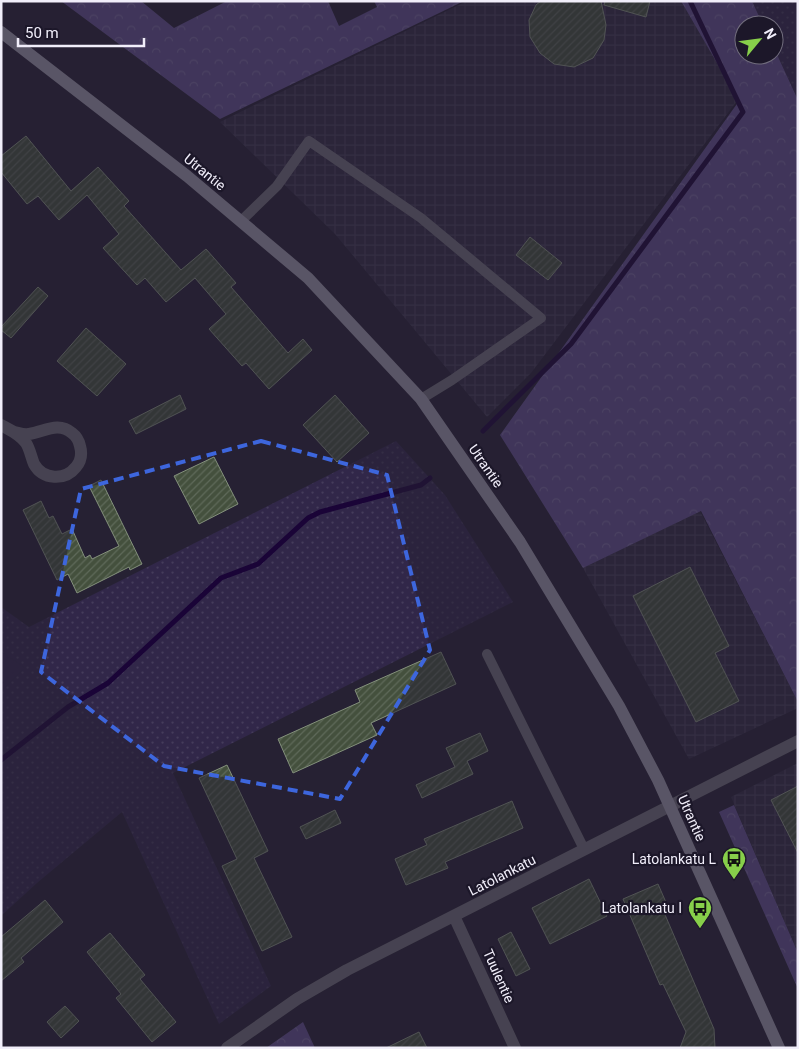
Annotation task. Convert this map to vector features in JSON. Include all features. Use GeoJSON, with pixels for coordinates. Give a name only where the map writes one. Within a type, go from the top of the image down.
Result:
{"type":"FeatureCollection","features":[{"type":"Feature","properties":{"kind":"main road","name":"Utrantie"},"geometry":{"type":"LineString","coordinates":[[1,32],[187,176],[308,278],[422,399],[520,542],[619,706],[670,805],[780,1048]]}},
{"type":"Feature","properties":{"kind":"street"},"geometry":{"type":"LineString","coordinates":[[1,425],[14,432],[27,444],[32,458],[40,471],[46,475],[54,477],[69,474],[79,462],[80,445],[70,431],[53,427],[29,434],[14,432]]}},
{"type":"Feature","properties":{"kind":"street"},"geometry":{"type":"LineString","coordinates":[[32,458],[33,442],[45,430]]}},
{"type":"Feature","properties":{"kind":"street","name":"Latolankatu"},"geometry":{"type":"LineString","coordinates":[[227,1048],[254,1028],[347,970],[798,741]]}},
{"type":"Feature","properties":{"kind":"street","name":"Tuulentie"},"geometry":{"type":"LineString","coordinates":[[454,916],[515,1048]]}},
{"type":"Feature","properties":{"kind":"lane"},"geometry":{"type":"LineString","coordinates":[[241,221],[277,186],[309,140],[421,218],[541,318],[422,399]]}},
{"type":"Feature","properties":{"kind":"lane"},"geometry":{"type":"LineString","coordinates":[[487,654],[584,849]]}},
{"type":"Feature","properties":{"kind":"highlighted area"},"geometry":{"type":"Polygon","coordinates":[[[261,441],[387,475],[430,650],[340,799],[164,766],[41,672],[81,489],[261,441]]]}},
{"type":"Feature","properties":{"kind":"shaded area"},"geometry":{"type":"Polygon","coordinates":[[[467,1],[682,1],[740,97],[531,373],[487,417],[335,234],[220,122],[467,1]]]}},
{"type":"Feature","properties":{"kind":"shaded area"},"geometry":{"type":"Polygon","coordinates":[[[752,1],[798,1],[798,100],[782,65],[784,65],[784,15],[758,15],[752,1]]]}},
{"type":"Feature","properties":{"kind":"shaded area"},"geometry":{"type":"Polygon","coordinates":[[[396,441],[445,495],[513,602],[173,773],[271,986],[219,1024],[122,812],[37,883],[1,916],[1,607],[29,627],[396,441]]]}},
{"type":"Feature","properties":{"kind":"shaded area"},"geometry":{"type":"Polygon","coordinates":[[[700,511],[798,702],[798,708],[689,759],[583,568],[700,511]]]}},
{"type":"Feature","properties":{"kind":"shaded area"},"geometry":{"type":"Polygon","coordinates":[[[1,651],[25,668],[1,691],[1,651]]]}},
{"type":"Feature","properties":{"kind":"shaded area"},"geometry":{"type":"Polygon","coordinates":[[[798,763],[798,953],[731,797],[798,763]]]}},
{"type":"Feature","properties":{"kind":"green space"},"geometry":{"type":"Polygon","coordinates":[[[61,1],[141,1],[174,28],[227,1],[328,1],[339,26],[377,7],[374,1],[464,1],[220,119],[61,1]]]}},
{"type":"Feature","properties":{"kind":"green space"},"geometry":{"type":"Polygon","coordinates":[[[681,1],[752,1],[758,15],[734,15],[734,65],[782,65],[798,100],[798,702],[701,511],[583,568],[500,435],[739,101],[681,1]]]}},
{"type":"Feature","properties":{"kind":"green space"},"geometry":{"type":"Polygon","coordinates":[[[734,805],[798,953],[798,989],[719,812],[734,805]]]}},
{"type":"Feature","properties":{"kind":"green space"},"geometry":{"type":"Polygon","coordinates":[[[303,1022],[315,1048],[266,1048],[303,1022]]]}},
{"type":"Feature","properties":{"kind":"building"},"geometry":{"type":"Polygon","coordinates":[[[541,1],[601,1],[606,25],[604,40],[593,58],[574,67],[554,64],[540,53],[530,37],[529,20],[536,5],[541,1]]]}},
{"type":"Feature","properties":{"kind":"building"},"geometry":{"type":"Polygon","coordinates":[[[605,1],[650,1],[646,17],[604,5],[605,1]]]}},
{"type":"Feature","properties":{"kind":"building"},"geometry":{"type":"Polygon","coordinates":[[[26,136],[71,191],[98,167],[129,201],[124,206],[181,270],[206,249],[236,283],[231,287],[288,353],[303,339],[312,350],[269,389],[246,363],[242,366],[209,329],[226,314],[195,278],[166,302],[145,278],[137,285],[103,248],[119,234],[87,195],[59,220],[38,196],[27,204],[1,172],[1,156],[26,136]]]}},
{"type":"Feature","properties":{"kind":"building"},"geometry":{"type":"Polygon","coordinates":[[[530,237],[562,263],[548,280],[516,255],[530,237]]]}},
{"type":"Feature","properties":{"kind":"building"},"geometry":{"type":"Polygon","coordinates":[[[38,287],[48,296],[11,338],[1,330],[1,327],[38,287]]]}},
{"type":"Feature","properties":{"kind":"building"},"geometry":{"type":"Polygon","coordinates":[[[86,328],[126,364],[97,396],[57,361],[86,328]]]}},
{"type":"Feature","properties":{"kind":"building"},"geometry":{"type":"Polygon","coordinates":[[[180,395],[186,409],[136,434],[129,421],[180,395]]]}},
{"type":"Feature","properties":{"kind":"building"},"geometry":{"type":"Polygon","coordinates":[[[335,395],[369,433],[337,462],[303,425],[335,395]]]}},
{"type":"Feature","properties":{"kind":"building"},"geometry":{"type":"Polygon","coordinates":[[[214,457],[238,504],[199,524],[174,476],[214,457]]]}},
{"type":"Feature","properties":{"kind":"building"},"geometry":{"type":"Polygon","coordinates":[[[101,480],[142,564],[130,570],[129,567],[77,593],[68,574],[57,580],[23,510],[41,501],[49,518],[53,516],[62,534],[72,529],[85,558],[90,555],[92,559],[119,546],[89,486],[101,480]]]}},
{"type":"Feature","properties":{"kind":"building"},"geometry":{"type":"Polygon","coordinates":[[[690,567],[729,646],[715,653],[739,701],[696,722],[633,596],[690,567]]]}},
{"type":"Feature","properties":{"kind":"building"},"geometry":{"type":"Polygon","coordinates":[[[441,652],[456,684],[371,723],[377,735],[293,773],[278,739],[360,702],[355,690],[441,652]]]}},
{"type":"Feature","properties":{"kind":"building"},"geometry":{"type":"Polygon","coordinates":[[[480,733],[488,751],[467,761],[473,774],[422,798],[416,785],[455,767],[446,748],[480,733]]]}},
{"type":"Feature","properties":{"kind":"building"},"geometry":{"type":"Polygon","coordinates":[[[227,765],[268,851],[254,858],[292,937],[262,951],[222,866],[237,859],[199,778],[227,765]]]}},
{"type":"Feature","properties":{"kind":"building"},"geometry":{"type":"Polygon","coordinates":[[[798,786],[798,853],[771,800],[798,786]]]}},
{"type":"Feature","properties":{"kind":"building"},"geometry":{"type":"Polygon","coordinates":[[[512,801],[523,828],[445,862],[448,868],[406,885],[395,859],[427,845],[424,839],[512,801]]]}},
{"type":"Feature","properties":{"kind":"building"},"geometry":{"type":"Polygon","coordinates":[[[335,810],[341,823],[306,839],[300,827],[335,810]]]}},
{"type":"Feature","properties":{"kind":"building"},"geometry":{"type":"Polygon","coordinates":[[[589,879],[607,916],[550,944],[532,908],[589,879]]]}},
{"type":"Feature","properties":{"kind":"building"},"geometry":{"type":"Polygon","coordinates":[[[658,884],[668,907],[663,910],[714,1029],[715,1048],[680,1048],[686,1032],[663,984],[660,985],[623,899],[658,884]]]}},
{"type":"Feature","properties":{"kind":"building"},"geometry":{"type":"Polygon","coordinates":[[[45,900],[63,922],[21,958],[24,962],[1,981],[1,937],[45,900]]]}},
{"type":"Feature","properties":{"kind":"building"},"geometry":{"type":"Polygon","coordinates":[[[511,932],[530,969],[516,976],[498,939],[511,932]]]}},
{"type":"Feature","properties":{"kind":"building"},"geometry":{"type":"Polygon","coordinates":[[[110,933],[145,975],[140,979],[176,1022],[152,1042],[116,998],[121,994],[87,952],[110,933]]]}},
{"type":"Feature","properties":{"kind":"building"},"geometry":{"type":"Polygon","coordinates":[[[65,1006],[79,1021],[61,1038],[47,1022],[65,1006]]]}},
{"type":"Feature","properties":{"kind":"building"},"geometry":{"type":"Polygon","coordinates":[[[419,1032],[427,1048],[386,1048],[419,1032]]]}},
{"type":"Feature","properties":{"kind":"waterway"},"geometry":{"type":"LineString","coordinates":[[483,431],[571,344],[743,112],[690,1]]}},
{"type":"Feature","properties":{"kind":"waterway"},"geometry":{"type":"LineString","coordinates":[[1,760],[68,707],[108,683],[221,578],[258,564],[308,518],[320,512],[421,485],[430,478]]}},
{"type":"Feature","properties":{"kind":"place","name":"Latolankatu L"},"geometry":{"type":"Point","coordinates":[734,880]}},
{"type":"Feature","properties":{"kind":"place","name":"Latolankatu I"},"geometry":{"type":"Point","coordinates":[700,929]}}]}
